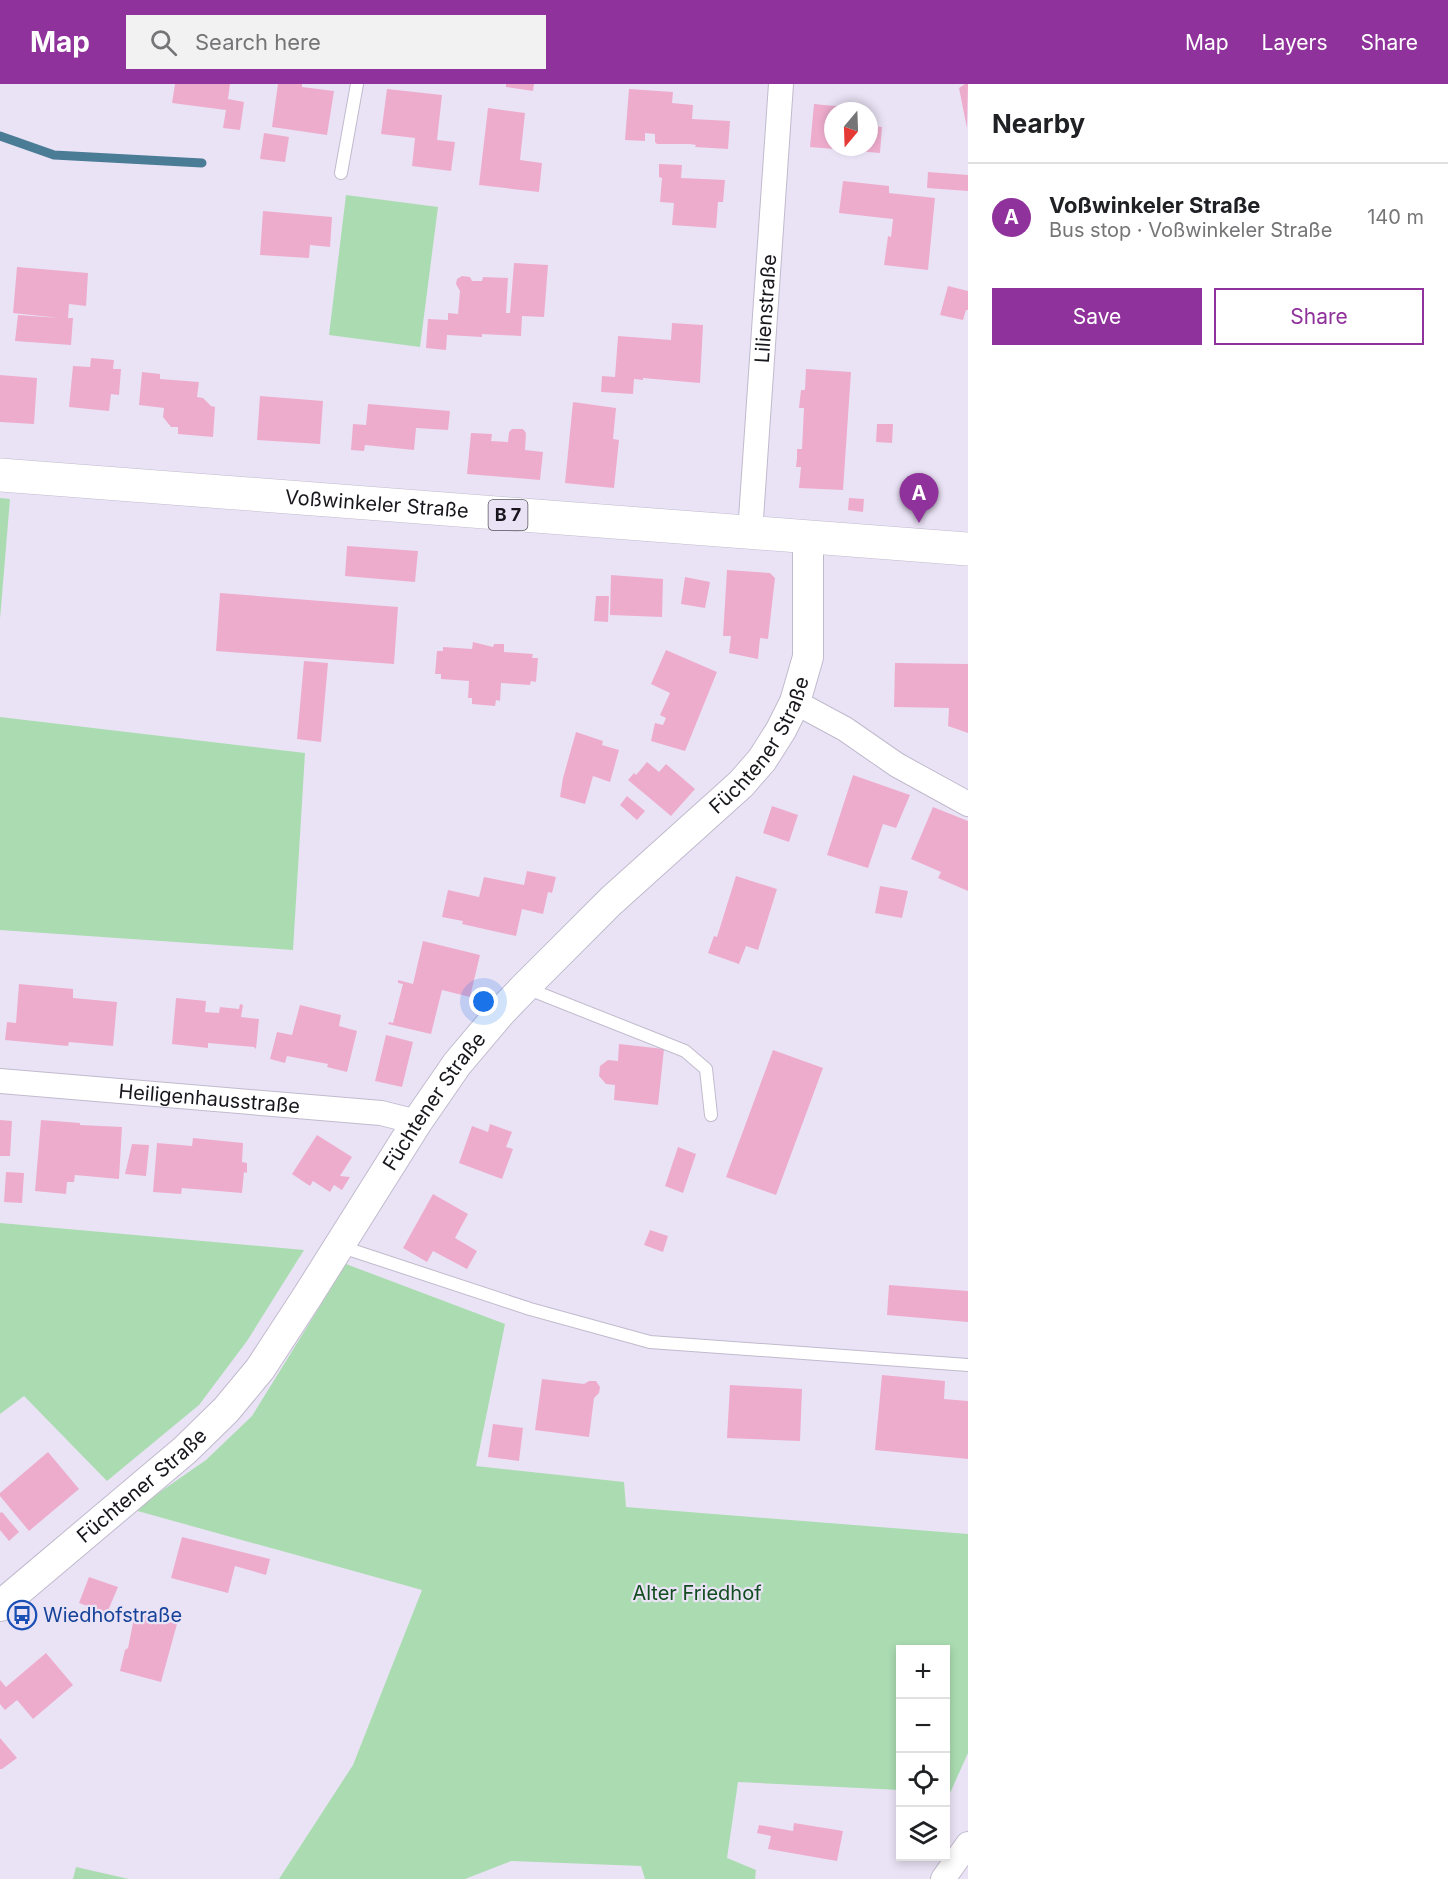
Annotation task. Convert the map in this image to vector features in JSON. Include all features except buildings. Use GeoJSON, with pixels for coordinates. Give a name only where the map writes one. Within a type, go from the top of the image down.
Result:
{"type":"FeatureCollection","features":[{"type":"Feature","properties":{"kind":"main road","name":"Voßwinkeler Straße"},"geometry":{"type":"LineString","coordinates":[[0,475],[968,549]]}},
{"type":"Feature","properties":{"kind":"street","name":"Lilienstraße"},"geometry":{"type":"LineString","coordinates":[[750,533],[781,84]]}},
{"type":"Feature","properties":{"kind":"street","name":"Füchtener Straße"},"geometry":{"type":"LineString","coordinates":[[0,1606],[185,1450],[226,1410],[260,1369],[417,1122],[457,1064],[500,1012],[611,901],[741,784],[762,760],[795,702],[808,657],[808,538]]}},
{"type":"Feature","properties":{"kind":"street"},"geometry":{"type":"LineString","coordinates":[[795,702],[845,729],[897,765],[968,804]]}},
{"type":"Feature","properties":{"kind":"street","name":"Heiligenhausstraße"},"geometry":{"type":"LineString","coordinates":[[0,1082],[381,1113],[417,1122]]}},
{"type":"Feature","properties":{"kind":"street"},"geometry":{"type":"LineString","coordinates":[[943,1879],[968,1844]]}},
{"type":"Feature","properties":{"kind":"lane"},"geometry":{"type":"LineString","coordinates":[[341,173],[357,84]]}},
{"type":"Feature","properties":{"kind":"lane"},"geometry":{"type":"LineString","coordinates":[[524,988],[685,1051],[706,1069],[711,1115]]}},
{"type":"Feature","properties":{"kind":"lane"},"geometry":{"type":"LineString","coordinates":[[339,1246],[530,1309],[650,1342],[968,1365]]}},
{"type":"Feature","properties":{"kind":"green space"},"geometry":{"type":"Polygon","coordinates":[[[346,195],[438,207],[420,347],[329,335],[346,195]]]}},
{"type":"Feature","properties":{"kind":"green space"},"geometry":{"type":"Polygon","coordinates":[[[0,498],[10,499],[0,619],[0,498]]]}},
{"type":"Feature","properties":{"kind":"green space"},"geometry":{"type":"Polygon","coordinates":[[[0,717],[305,753],[293,950],[0,930],[0,717]]]}},
{"type":"Feature","properties":{"kind":"green space"},"geometry":{"type":"Polygon","coordinates":[[[0,1223],[304,1250],[247,1341],[199,1405],[107,1481],[24,1396],[0,1414],[0,1223]]]}},
{"type":"Feature","properties":{"kind":"green space","name":"Alter Friedhof"},"geometry":{"type":"Polygon","coordinates":[[[346,1264],[505,1324],[476,1466],[624,1482],[626,1507],[968,1534],[968,1753],[950,1793],[950,1645],[896,1645],[896,1790],[738,1782],[727,1858],[756,1870],[755,1879],[645,1879],[641,1866],[511,1861],[465,1879],[279,1879],[353,1765],[422,1590],[134,1510],[206,1460],[252,1416],[346,1264]]]}},
{"type":"Feature","properties":{"kind":"green space"},"geometry":{"type":"Polygon","coordinates":[[[76,1867],[129,1879],[73,1879],[76,1867]]]}},
{"type":"Feature","properties":{"kind":"waterway"},"geometry":{"type":"LineString","coordinates":[[0,136],[54,155],[202,163]]}},
{"type":"Feature","properties":{"kind":"place","name":"Voßwinkeler Straße"},"geometry":{"type":"Point","coordinates":[919,523]}},
{"type":"Feature","properties":{"kind":"place","name":"Wiedhofstraße"},"geometry":{"type":"Point","coordinates":[22,1615]}}]}
